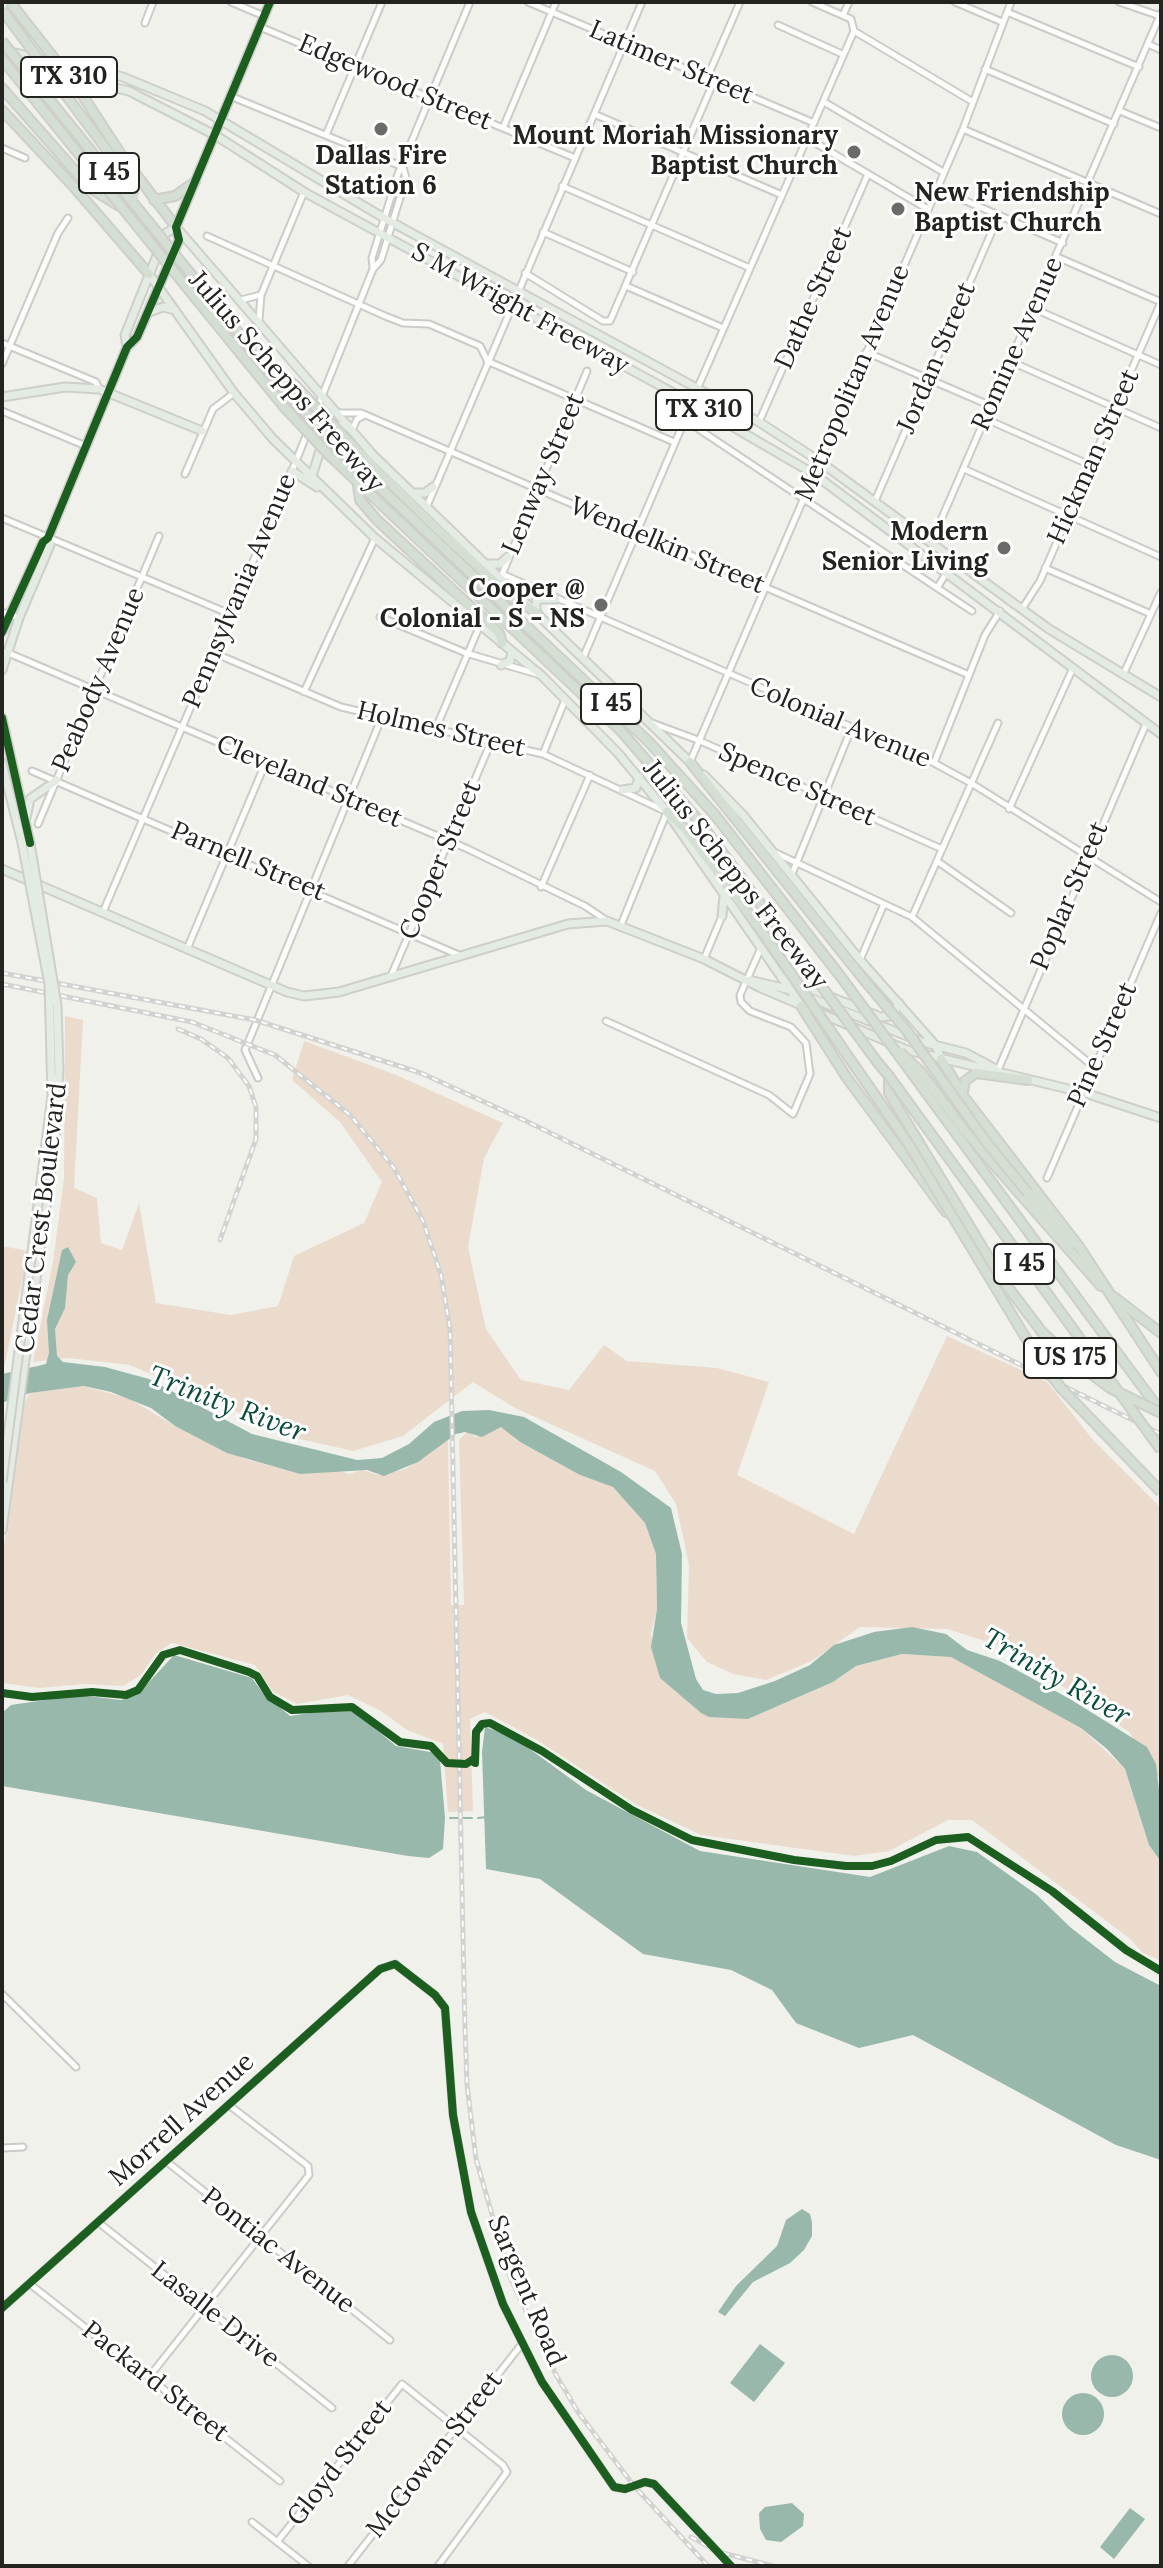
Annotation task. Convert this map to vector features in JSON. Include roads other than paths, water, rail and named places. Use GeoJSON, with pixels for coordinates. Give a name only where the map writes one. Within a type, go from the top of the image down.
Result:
{"type":"FeatureCollection","features":[{"type":"Feature","properties":{"kind":"highway","name":"TX 310"},"geometry":{"type":"LineString","coordinates":[[10,2],[79,90],[154,200]]}},
{"type":"Feature","properties":{"kind":"highway"},"geometry":{"type":"LineString","coordinates":[[2,10],[110,154],[146,219]]}},
{"type":"Feature","properties":{"kind":"highway","name":"Julius Schepps Freeway"},"geometry":{"type":"LineString","coordinates":[[2,41],[289,395],[335,445],[663,756],[749,858],[841,977],[1161,1413]]}},
{"type":"Feature","properties":{"kind":"highway","name":"Julius Schepps Freeway"},"geometry":{"type":"LineString","coordinates":[[2,60],[284,407],[358,485],[558,669],[628,739],[705,829],[1161,1450]]}},
{"type":"Feature","properties":{"kind":"highway"},"geometry":{"type":"LineString","coordinates":[[2,88],[90,188],[122,207]]}},
{"type":"Feature","properties":{"kind":"highway","name":"TX 310"},"geometry":{"type":"LineString","coordinates":[[2,110],[149,274]]}},
{"type":"Feature","properties":{"kind":"highway"},"geometry":{"type":"LineString","coordinates":[[176,227],[154,200],[175,196],[195,182]]}},
{"type":"Feature","properties":{"kind":"highway"},"geometry":{"type":"LineString","coordinates":[[264,364],[295,385],[434,526],[510,596],[537,613]]}},
{"type":"Feature","properties":{"kind":"highway"},"geometry":{"type":"LineString","coordinates":[[358,485],[360,500],[377,520],[499,633],[502,643]]}},
{"type":"Feature","properties":{"kind":"highway"},"geometry":{"type":"LineString","coordinates":[[690,762],[907,1031],[987,1143],[1099,1279]]}},
{"type":"Feature","properties":{"kind":"highway"},"geometry":{"type":"LineString","coordinates":[[667,812],[685,829],[758,926],[894,1121],[1061,1388],[1161,1492]]}},
{"type":"Feature","properties":{"kind":"highway"},"geometry":{"type":"LineString","coordinates":[[801,1006],[863,1099],[970,1245]]}},
{"type":"Feature","properties":{"kind":"highway","name":"US 175"},"geometry":{"type":"LineString","coordinates":[[882,1034],[921,1072],[968,1135],[1084,1271],[1161,1333]]}},
{"type":"Feature","properties":{"kind":"highway"},"geometry":{"type":"LineString","coordinates":[[941,1059],[964,1097],[1035,1187],[1161,1372]]}},
{"type":"Feature","properties":{"kind":"highway"},"geometry":{"type":"LineString","coordinates":[[964,1097],[965,1081],[976,1073],[1028,1080]]}},
{"type":"Feature","properties":{"kind":"highway","name":"US 175"},"geometry":{"type":"LineString","coordinates":[[889,1076],[889,1093],[1015,1299],[1042,1332],[1086,1371],[1119,1393],[1161,1413]]}},
{"type":"Feature","properties":{"kind":"main road"},"geometry":{"type":"LineString","coordinates":[[2,632],[6,613],[43,542],[48,538],[86,446],[104,390],[127,347],[137,337],[179,240],[176,227],[270,2]]}},
{"type":"Feature","properties":{"kind":"main road","name":"S M Wright Freeway"},"geometry":{"type":"LineString","coordinates":[[2,50],[123,77],[173,95],[394,224],[698,387],[819,461],[1022,609],[1161,697]]}},
{"type":"Feature","properties":{"kind":"main road","name":"S M Wright Freeway"},"geometry":{"type":"LineString","coordinates":[[2,60],[120,88],[215,135],[304,192],[692,403],[814,474],[1161,734]]}},
{"type":"Feature","properties":{"kind":"main road"},"geometry":{"type":"LineString","coordinates":[[127,347],[125,335],[149,274],[166,233],[176,227]]}},
{"type":"Feature","properties":{"kind":"main road","name":"Julius Schepps Freeway"},"geometry":{"type":"LineString","coordinates":[[176,227],[350,428],[725,795],[860,960],[923,1030],[936,1046],[941,1059]]}},
{"type":"Feature","properties":{"kind":"main road","name":"Julius Schepps Freeway"},"geometry":{"type":"LineString","coordinates":[[149,274],[234,393],[296,461],[375,538],[542,676],[639,777],[667,812],[801,1006]]}},
{"type":"Feature","properties":{"kind":"main road"},"geometry":{"type":"LineString","coordinates":[[147,314],[158,307],[176,310]]}},
{"type":"Feature","properties":{"kind":"main road"},"geometry":{"type":"LineString","coordinates":[[2,397],[65,387],[104,390],[202,431]]}},
{"type":"Feature","properties":{"kind":"main road"},"geometry":{"type":"LineString","coordinates":[[312,476],[326,432],[335,426],[350,428]]}},
{"type":"Feature","properties":{"kind":"main road"},"geometry":{"type":"LineString","coordinates":[[292,471],[330,495]]}},
{"type":"Feature","properties":{"kind":"main road"},"geometry":{"type":"LineString","coordinates":[[414,493],[425,493],[433,487]]}},
{"type":"Feature","properties":{"kind":"main road"},"geometry":{"type":"LineString","coordinates":[[2,670],[19,618],[50,545],[48,538]]}},
{"type":"Feature","properties":{"kind":"main road"},"geometry":{"type":"LineString","coordinates":[[487,564],[500,564],[508,557]]}},
{"type":"Feature","properties":{"kind":"main road"},"geometry":{"type":"LineString","coordinates":[[537,613],[536,601],[556,599]]}},
{"type":"Feature","properties":{"kind":"main road"},"geometry":{"type":"LineString","coordinates":[[501,665],[510,661],[512,652]]}},
{"type":"Feature","properties":{"kind":"main road","name":"Cedar Crest Boulevard"},"geometry":{"type":"LineString","coordinates":[[2,718],[26,824],[26,843],[49,984],[52,1084],[47,1157],[2,1482]]}},
{"type":"Feature","properties":{"kind":"main road","name":"Cedar Crest Boulevard"},"geometry":{"type":"LineString","coordinates":[[2,764],[26,843],[53,968],[59,1082],[53,1158],[2,1530]]}},
{"type":"Feature","properties":{"kind":"main road"},"geometry":{"type":"LineString","coordinates":[[622,790],[636,788],[639,777]]}},
{"type":"Feature","properties":{"kind":"main road"},"geometry":{"type":"LineString","coordinates":[[26,824],[30,799],[57,780]]}},
{"type":"Feature","properties":{"kind":"main road"},"geometry":{"type":"LineString","coordinates":[[2,869],[287,992],[322,996],[568,924],[607,921],[704,959],[801,1006],[907,1050],[1085,1093],[1161,1118]]}},
{"type":"Feature","properties":{"kind":"main road"},"geometry":{"type":"LineString","coordinates":[[722,916],[724,894]]}},
{"type":"Feature","properties":{"kind":"main road"},"geometry":{"type":"LineString","coordinates":[[722,916],[734,909]]}},
{"type":"Feature","properties":{"kind":"main road"},"geometry":{"type":"LineString","coordinates":[[781,977],[826,992],[881,1017],[892,1016],[899,1003]]}},
{"type":"Feature","properties":{"kind":"main road"},"geometry":{"type":"LineString","coordinates":[[747,979],[789,989],[922,1042],[978,1057],[998,1070]]}},
{"type":"Feature","properties":{"kind":"main road"},"geometry":{"type":"LineString","coordinates":[[922,1042],[923,1030]]}},
{"type":"Feature","properties":{"kind":"main road"},"geometry":{"type":"LineString","coordinates":[[907,1050],[922,1042]]}},
{"type":"Feature","properties":{"kind":"street"},"geometry":{"type":"LineString","coordinates":[[145,23],[153,2]]}},
{"type":"Feature","properties":{"kind":"street"},"geometry":{"type":"LineString","coordinates":[[231,2],[264,16]]}},
{"type":"Feature","properties":{"kind":"street"},"geometry":{"type":"LineString","coordinates":[[326,135],[382,2]]}},
{"type":"Feature","properties":{"kind":"street","name":"Pennsylvania Avenue"},"geometry":{"type":"LineString","coordinates":[[373,269],[372,258],[398,174],[470,2]]}},
{"type":"Feature","properties":{"kind":"street","name":"Latimer Street"},"geometry":{"type":"LineString","coordinates":[[528,2],[814,123]]}},
{"type":"Feature","properties":{"kind":"street"},"geometry":{"type":"LineString","coordinates":[[503,128],[556,2]]}},
{"type":"Feature","properties":{"kind":"street"},"geometry":{"type":"LineString","coordinates":[[427,506],[642,2]]}},
{"type":"Feature","properties":{"kind":"street"},"geometry":{"type":"LineString","coordinates":[[707,78],[740,2]]}},
{"type":"Feature","properties":{"kind":"street"},"geometry":{"type":"LineString","coordinates":[[698,387],[854,31],[854,23],[843,15],[812,2]]}},
{"type":"Feature","properties":{"kind":"street"},"geometry":{"type":"LineString","coordinates":[[843,15],[849,2]]}},
{"type":"Feature","properties":{"kind":"street"},"geometry":{"type":"LineString","coordinates":[[955,2],[1002,22]]}},
{"type":"Feature","properties":{"kind":"street","name":"Metropolitan Avenue"},"geometry":{"type":"LineString","coordinates":[[690,762],[926,208],[963,129],[1011,2]]}},
{"type":"Feature","properties":{"kind":"street"},"geometry":{"type":"LineString","coordinates":[[1119,2],[1160,14]]}},
{"type":"Feature","properties":{"kind":"street"},"geometry":{"type":"LineString","coordinates":[[1007,12],[1139,67]]}},
{"type":"Feature","properties":{"kind":"street","name":"Romine Avenue"},"geometry":{"type":"LineString","coordinates":[[931,543],[1035,309],[1160,14]]}},
{"type":"Feature","properties":{"kind":"street"},"geometry":{"type":"LineString","coordinates":[[778,25],[843,54]]}},
{"type":"Feature","properties":{"kind":"street","name":"Edgewood Street"},"geometry":{"type":"LineString","coordinates":[[259,26],[575,158]]}},
{"type":"Feature","properties":{"kind":"street"},"geometry":{"type":"LineString","coordinates":[[854,31],[974,102]]}},
{"type":"Feature","properties":{"kind":"street"},"geometry":{"type":"LineString","coordinates":[[1148,44],[1161,50]]}},
{"type":"Feature","properties":{"kind":"street"},"geometry":{"type":"LineString","coordinates":[[985,69],[1114,124]]}},
{"type":"Feature","properties":{"kind":"street"},"geometry":{"type":"LineString","coordinates":[[525,273],[603,321],[610,321],[714,81]]}},
{"type":"Feature","properties":{"kind":"street"},"geometry":{"type":"LineString","coordinates":[[229,95],[403,167]]}},
{"type":"Feature","properties":{"kind":"street"},"geometry":{"type":"LineString","coordinates":[[824,102],[943,172]]}},
{"type":"Feature","properties":{"kind":"street"},"geometry":{"type":"LineString","coordinates":[[1120,111],[1161,128]]}},
{"type":"Feature","properties":{"kind":"street"},"geometry":{"type":"LineString","coordinates":[[594,114],[782,195]]}},
{"type":"Feature","properties":{"kind":"street"},"geometry":{"type":"LineString","coordinates":[[963,129],[1161,214]]}},
{"type":"Feature","properties":{"kind":"street"},"geometry":{"type":"LineString","coordinates":[[807,138],[926,208]]}},
{"type":"Feature","properties":{"kind":"street"},"geometry":{"type":"LineString","coordinates":[[2,148],[25,158]]}},
{"type":"Feature","properties":{"kind":"street","name":"Pennsylvania Avenue"},"geometry":{"type":"LineString","coordinates":[[103,913],[292,471],[373,269],[390,238],[406,178],[403,167]]}},
{"type":"Feature","properties":{"kind":"street","name":"Dathe Street"},"geometry":{"type":"LineString","coordinates":[[759,422],[868,174]]}},
{"type":"Feature","properties":{"kind":"street"},"geometry":{"type":"LineString","coordinates":[[562,186],[750,268]]}},
{"type":"Feature","properties":{"kind":"street"},"geometry":{"type":"LineString","coordinates":[[936,188],[1063,243]]}},
{"type":"Feature","properties":{"kind":"street"},"geometry":{"type":"LineString","coordinates":[[259,320],[261,295],[304,192]]}},
{"type":"Feature","properties":{"kind":"street","name":"Jordan Street"},"geometry":{"type":"LineString","coordinates":[[875,501],[999,215]]}},
{"type":"Feature","properties":{"kind":"street"},"geometry":{"type":"LineString","coordinates":[[2,364],[58,233],[68,218]]}},
{"type":"Feature","properties":{"kind":"street"},"geometry":{"type":"LineString","coordinates":[[543,232],[633,272]]}},
{"type":"Feature","properties":{"kind":"street"},"geometry":{"type":"LineString","coordinates":[[207,236],[403,323],[429,324],[480,346],[486,353],[487,361]]}},
{"type":"Feature","properties":{"kind":"street"},"geometry":{"type":"LineString","coordinates":[[1057,257],[1161,302]]}},
{"type":"Feature","properties":{"kind":"street"},"geometry":{"type":"LineString","coordinates":[[626,286],[723,328]]}},
{"type":"Feature","properties":{"kind":"street"},"geometry":{"type":"LineString","coordinates":[[241,300],[261,295]]}},
{"type":"Feature","properties":{"kind":"street","name":"Hickman Street"},"geometry":{"type":"LineString","coordinates":[[1022,609],[1045,568],[1161,302]]}},
{"type":"Feature","properties":{"kind":"street"},"geometry":{"type":"LineString","coordinates":[[1035,309],[1161,365]]}},
{"type":"Feature","properties":{"kind":"street"},"geometry":{"type":"LineString","coordinates":[[2,343],[96,382],[104,390]]}},
{"type":"Feature","properties":{"kind":"street"},"geometry":{"type":"LineString","coordinates":[[866,352],[991,406]]}},
{"type":"Feature","properties":{"kind":"street"},"geometry":{"type":"LineString","coordinates":[[487,361],[674,442]]}},
{"type":"Feature","properties":{"kind":"street"},"geometry":{"type":"LineString","coordinates":[[1012,362],[1161,428]]}},
{"type":"Feature","properties":{"kind":"street","name":"Lenway Street"},"geometry":{"type":"LineString","coordinates":[[501,576],[587,371]]}},
{"type":"Feature","properties":{"kind":"street"},"geometry":{"type":"LineString","coordinates":[[185,474],[213,409],[234,393]]}},
{"type":"Feature","properties":{"kind":"street"},"geometry":{"type":"LineString","coordinates":[[583,658],[692,403]]}},
{"type":"Feature","properties":{"kind":"street"},"geometry":{"type":"LineString","coordinates":[[2,411],[86,446]]}},
{"type":"Feature","properties":{"kind":"street","name":"Wendelkin Street"},"geometry":{"type":"LineString","coordinates":[[338,413],[366,415],[969,675]]}},
{"type":"Feature","properties":{"kind":"street"},"geometry":{"type":"LineString","coordinates":[[350,428],[357,419],[366,415]]}},
{"type":"Feature","properties":{"kind":"street"},"geometry":{"type":"LineString","coordinates":[[986,419],[1090,465]]}},
{"type":"Feature","properties":{"kind":"street"},"geometry":{"type":"LineString","coordinates":[[685,420],[972,611]]}},
{"type":"Feature","properties":{"kind":"street"},"geometry":{"type":"LineString","coordinates":[[964,469],[1161,557]]}},
{"type":"Feature","properties":{"kind":"street"},"geometry":{"type":"LineString","coordinates":[[2,518],[230,614]]}},
{"type":"Feature","properties":{"kind":"street","name":"Peabody Avenue"},"geometry":{"type":"LineString","coordinates":[[38,824],[159,536]]}},
{"type":"Feature","properties":{"kind":"street"},"geometry":{"type":"LineString","coordinates":[[304,692],[375,538]]}},
{"type":"Feature","properties":{"kind":"street"},"geometry":{"type":"LineString","coordinates":[[1045,568],[1151,614]]}},
{"type":"Feature","properties":{"kind":"street"},"geometry":{"type":"LineString","coordinates":[[937,588],[947,572]]}},
{"type":"Feature","properties":{"kind":"street","name":"Colonial Avenue"},"geometry":{"type":"LineString","coordinates":[[501,576],[934,763],[1161,902]]}},
{"type":"Feature","properties":{"kind":"street"},"geometry":{"type":"LineString","coordinates":[[1123,675],[1161,592]]}},
{"type":"Feature","properties":{"kind":"street"},"geometry":{"type":"LineString","coordinates":[[934,763],[985,635],[1000,611]]}},
{"type":"Feature","properties":{"kind":"street"},"geometry":{"type":"LineString","coordinates":[[6,613],[19,618]]}},
{"type":"Feature","properties":{"kind":"street"},"geometry":{"type":"LineString","coordinates":[[380,617],[466,653],[542,676]]}},
{"type":"Feature","properties":{"kind":"street"},"geometry":{"type":"LineString","coordinates":[[436,728],[480,625]]}},
{"type":"Feature","properties":{"kind":"street","name":"Cleveland Street"},"geometry":{"type":"LineString","coordinates":[[6,652],[449,841],[585,906],[607,921]]}},
{"type":"Feature","properties":{"kind":"street","name":"Holmes Street"},"geometry":{"type":"LineString","coordinates":[[214,653],[341,707],[543,754],[667,812]]}},
{"type":"Feature","properties":{"kind":"street"},"geometry":{"type":"LineString","coordinates":[[1009,809],[1073,666]]}},
{"type":"Feature","properties":{"kind":"street"},"geometry":{"type":"LineString","coordinates":[[543,754],[565,700]]}},
{"type":"Feature","properties":{"kind":"street"},"geometry":{"type":"LineString","coordinates":[[258,1078],[245,1050],[269,984],[382,717]]}},
{"type":"Feature","properties":{"kind":"street","name":"Spence Street"},"geometry":{"type":"LineString","coordinates":[[652,723],[698,740],[942,849]]}},
{"type":"Feature","properties":{"kind":"street"},"geometry":{"type":"LineString","coordinates":[[912,917],[998,723]]}},
{"type":"Feature","properties":{"kind":"street","name":"Poplar Street"},"geometry":{"type":"LineString","coordinates":[[998,1070],[1146,724]]}},
{"type":"Feature","properties":{"kind":"street"},"geometry":{"type":"LineString","coordinates":[[791,877],[852,727]]}},
{"type":"Feature","properties":{"kind":"street","name":"Cooper Street"},"geometry":{"type":"LineString","coordinates":[[391,977],[491,742]]}},
{"type":"Feature","properties":{"kind":"street"},"geometry":{"type":"LineString","coordinates":[[187,949],[265,764]]}},
{"type":"Feature","properties":{"kind":"street","name":"Parnell Street"},"geometry":{"type":"LineString","coordinates":[[32,771],[462,956]]}},
{"type":"Feature","properties":{"kind":"street"},"geometry":{"type":"LineString","coordinates":[[541,887],[590,775]]}},
{"type":"Feature","properties":{"kind":"street"},"geometry":{"type":"LineString","coordinates":[[621,925],[667,812]]}},
{"type":"Feature","properties":{"kind":"street"},"geometry":{"type":"LineString","coordinates":[[771,851],[912,917],[1094,1067]]}},
{"type":"Feature","properties":{"kind":"street"},"geometry":{"type":"LineString","coordinates":[[937,861],[1011,913]]}},
{"type":"Feature","properties":{"kind":"street"},"geometry":{"type":"LineString","coordinates":[[860,960],[884,904]]}},
{"type":"Feature","properties":{"kind":"street","name":"Pine Street"},"geometry":{"type":"LineString","coordinates":[[1047,1178],[1161,913]]}},
{"type":"Feature","properties":{"kind":"street"},"geometry":{"type":"LineString","coordinates":[[704,959],[722,916]]}},
{"type":"Feature","properties":{"kind":"street"},"geometry":{"type":"LineString","coordinates":[[606,1021],[769,1095],[793,1114],[810,1074],[809,1052],[800,1034],[744,1006],[740,995],[761,947]]}},
{"type":"Feature","properties":{"kind":"street","name":"Morrell Avenue"},"geometry":{"type":"LineString","coordinates":[[2,2308],[389,1964]]}},
{"type":"Feature","properties":{"kind":"street","name":"Sargent Road"},"geometry":{"type":"LineString","coordinates":[[389,1964],[400,1966],[445,2008],[453,2115],[471,2212],[491,2273],[521,2345],[560,2413],[614,2487],[625,2489],[645,2482],[654,2484],[731,2566]]}},
{"type":"Feature","properties":{"kind":"street"},"geometry":{"type":"LineString","coordinates":[[2,1994],[76,2067]]}},
{"type":"Feature","properties":{"kind":"street"},"geometry":{"type":"LineString","coordinates":[[149,2377],[310,2170],[229,2105]]}},
{"type":"Feature","properties":{"kind":"street"},"geometry":{"type":"LineString","coordinates":[[2,2148],[23,2147]]}},
{"type":"Feature","properties":{"kind":"street","name":"Pontiac Avenue"},"geometry":{"type":"LineString","coordinates":[[166,2161],[390,2340]]}},
{"type":"Feature","properties":{"kind":"street","name":"Lasalle Drive"},"geometry":{"type":"LineString","coordinates":[[98,2222],[332,2408]]}},
{"type":"Feature","properties":{"kind":"street","name":"Packard Street"},"geometry":{"type":"LineString","coordinates":[[29,2284],[280,2481]]}},
{"type":"Feature","properties":{"kind":"street","name":"McGowan Street"},"geometry":{"type":"LineString","coordinates":[[348,2566],[521,2345]]}},
{"type":"Feature","properties":{"kind":"street","name":"Gloyd Street"},"geometry":{"type":"LineString","coordinates":[[277,2542],[402,2384],[456,2427]]}},
{"type":"Feature","properties":{"kind":"street"},"geometry":{"type":"LineString","coordinates":[[438,2566],[507,2472],[456,2427]]}},
{"type":"Feature","properties":{"kind":"street"},"geometry":{"type":"LineString","coordinates":[[252,2522],[308,2566]]}},
{"type":"Feature","properties":{"kind":"waterway"},"geometry":{"type":"LineString","coordinates":[[478,1818],[487,1817]]}},
{"type":"Feature","properties":{"kind":"waterway"},"geometry":{"type":"LineString","coordinates":[[450,1818],[472,1818]]}},
{"type":"Feature","properties":{"kind":"railway"},"geometry":{"type":"LineString","coordinates":[[2,973],[255,1020],[421,1073],[526,1121],[1161,1434]]}},
{"type":"Feature","properties":{"kind":"railway"},"geometry":{"type":"LineString","coordinates":[[2,984],[192,1022],[275,1055],[350,1115],[394,1168],[423,1221],[441,1275],[450,1329],[465,2029],[467,2085],[476,2159],[510,2277],[556,2375],[578,2412],[634,2486],[708,2566]]}},
{"type":"Feature","properties":{"kind":"railway"},"geometry":{"type":"LineString","coordinates":[[178,1029],[201,1039],[228,1058],[249,1086],[256,1107],[256,1139],[220,1240]]}},
{"type":"Feature","properties":{"kind":"railway"},"geometry":{"type":"LineString","coordinates":[[691,2537],[719,2552],[773,2566]]}},
{"type":"Feature","properties":{"kind":"place","name":"Dallas Fire Station 6"},"geometry":{"type":"Point","coordinates":[381,129]}},
{"type":"Feature","properties":{"kind":"place","name":"Mount Moriah Missionary Baptist Church"},"geometry":{"type":"Point","coordinates":[854,152]}},
{"type":"Feature","properties":{"kind":"place","name":"New Friendship Baptist Church"},"geometry":{"type":"Point","coordinates":[898,209]}},
{"type":"Feature","properties":{"kind":"place","name":"Modern Senior Living"},"geometry":{"type":"Point","coordinates":[1004,548]}},
{"type":"Feature","properties":{"kind":"place","name":"Cooper @ Colonial - S - NS"},"geometry":{"type":"Point","coordinates":[601,605]}},
{"type":"Feature","properties":{"kind":"water label","name":"Trinity River"},"geometry":{"type":"Point","coordinates":[227,1405]}},
{"type":"Feature","properties":{"kind":"water label","name":"Trinity River"},"geometry":{"type":"Point","coordinates":[1056,1678]}}]}
